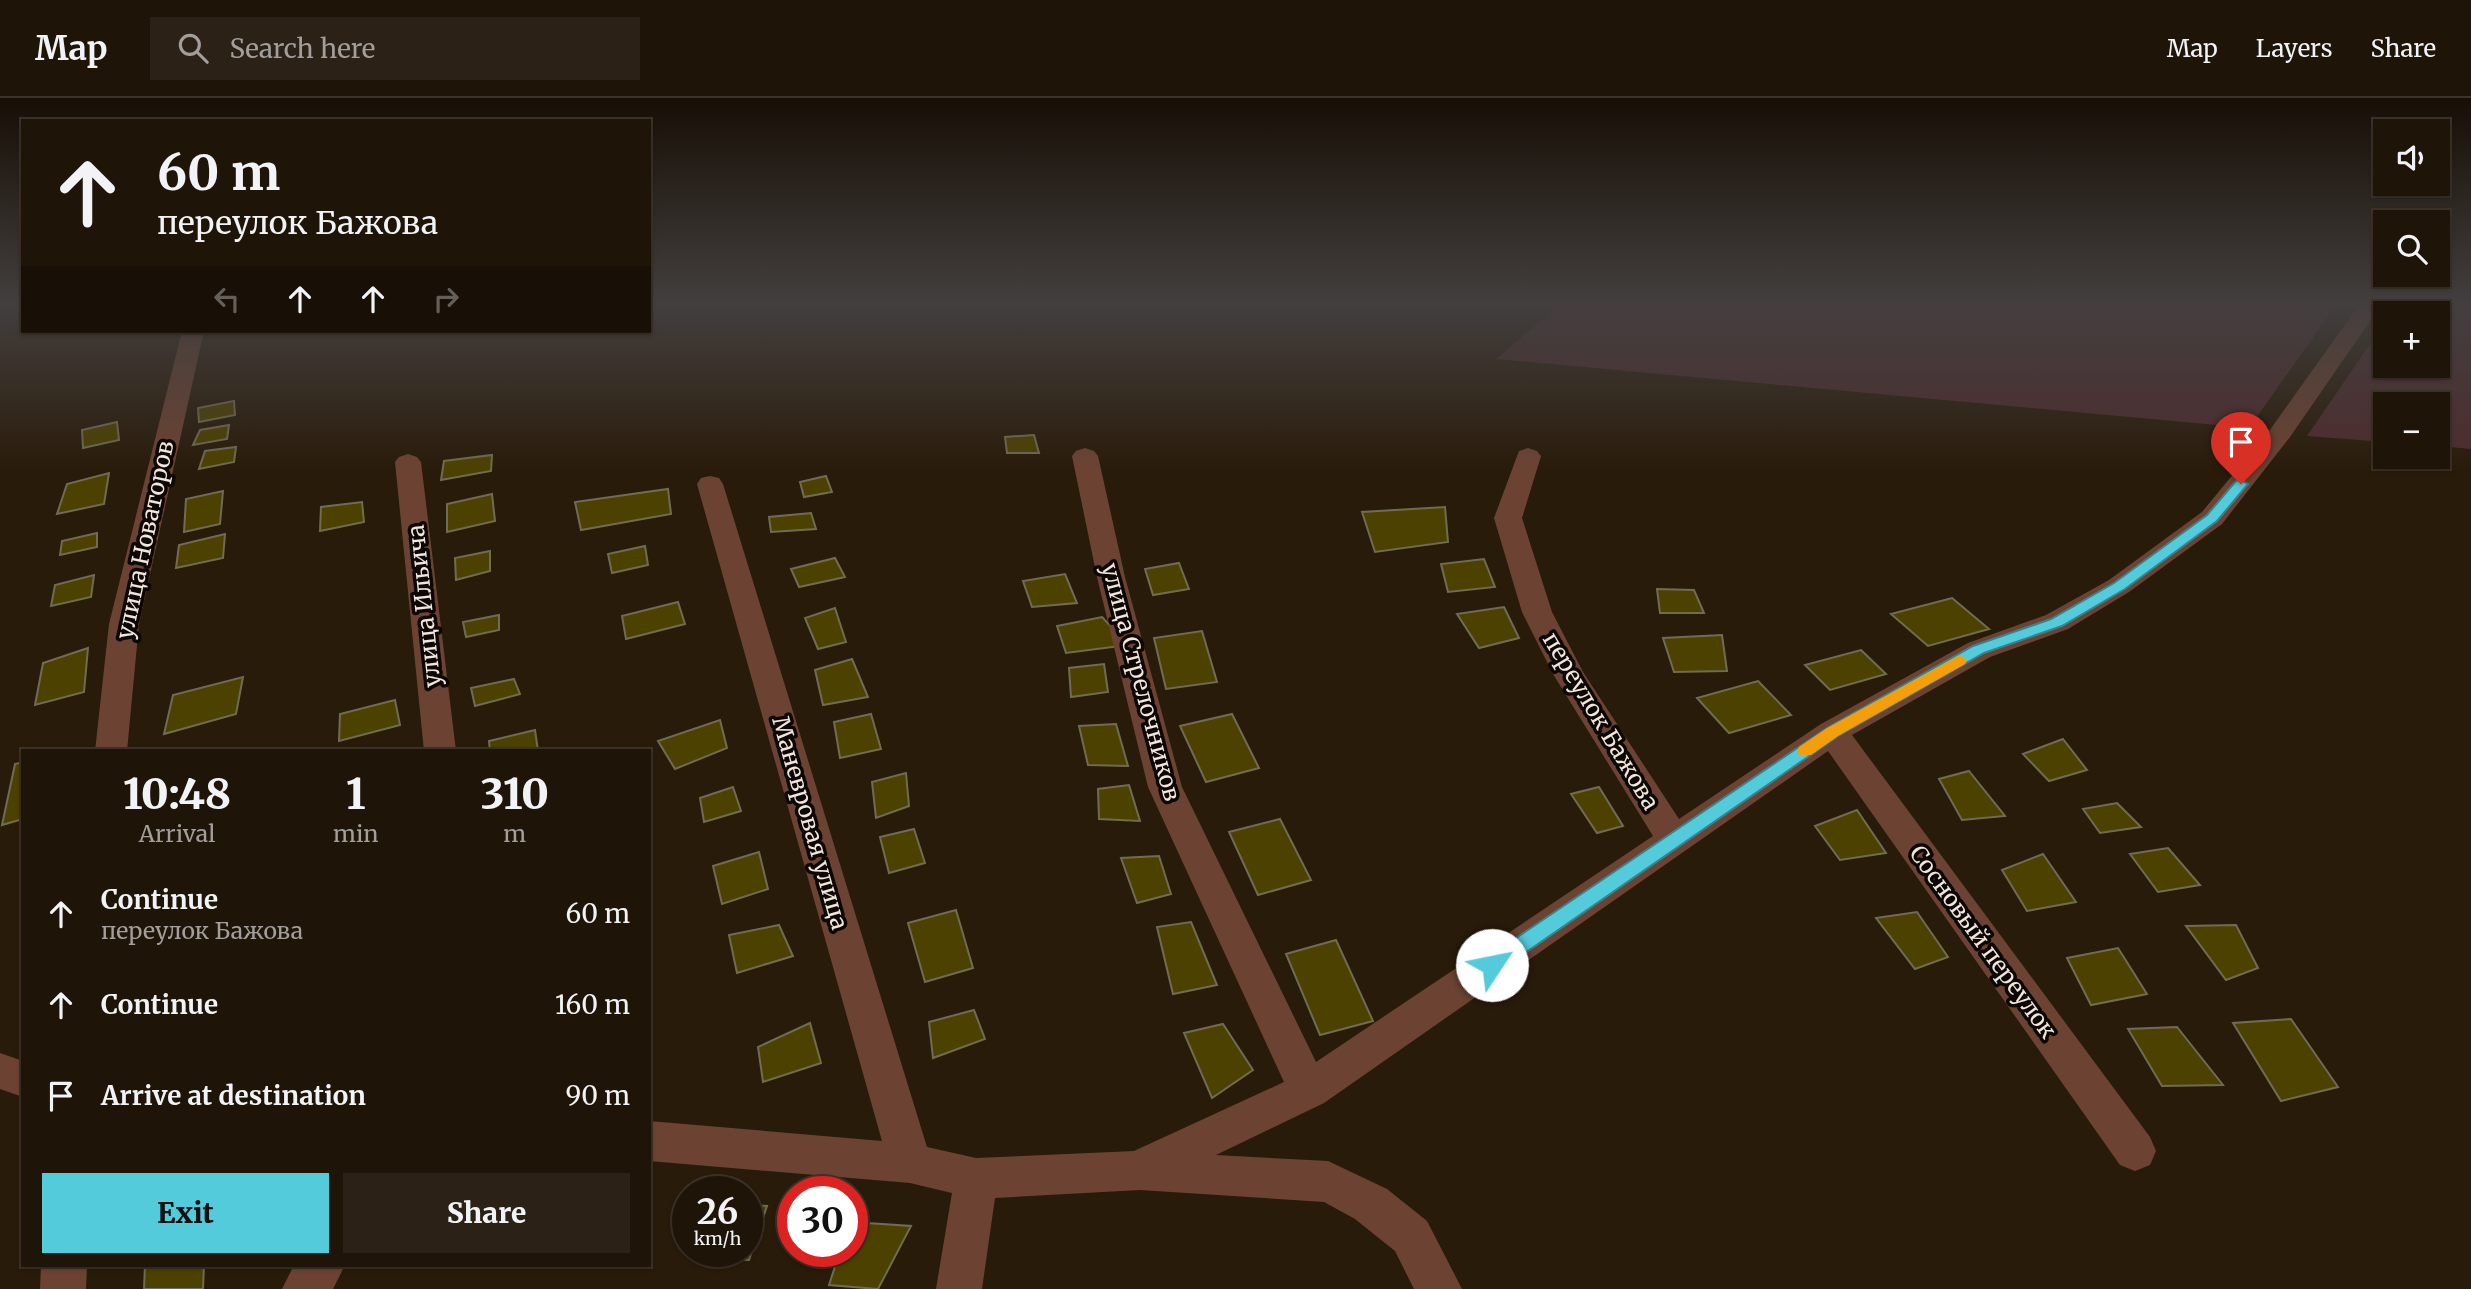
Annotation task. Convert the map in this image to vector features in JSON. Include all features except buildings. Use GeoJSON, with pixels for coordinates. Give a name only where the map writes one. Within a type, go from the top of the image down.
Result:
{"type":"FeatureCollection","features":[{"type":"Feature","properties":{"kind":"street","name":"улица Новаторов"},"geometry":{"type":"LineString","coordinates":[[111,749],[124,624],[186,361]]}},
{"type":"Feature","properties":{"kind":"street"},"geometry":{"type":"LineString","coordinates":[[1137,1171],[1310,1090],[1832,732],[1979,650],[2057,622],[2119,586],[2212,518],[2274,442],[2331,361]]}},
{"type":"Feature","properties":{"kind":"street","name":"улица Стрелочников"},"geometry":{"type":"LineString","coordinates":[[1084,456],[1111,577],[1165,787],[1310,1090]]}},
{"type":"Feature","properties":{"kind":"street","name":"переулок Бажова"},"geometry":{"type":"LineString","coordinates":[[1528,456],[1508,518],[1537,612],[1569,674],[1674,840]]}},
{"type":"Feature","properties":{"kind":"street","name":"улица Ильича"},"geometry":{"type":"LineString","coordinates":[[408,462],[440,749]]}},
{"type":"Feature","properties":{"kind":"street","name":"Маневровая улица"},"geometry":{"type":"LineString","coordinates":[[710,484],[911,1163]]}},
{"type":"Feature","properties":{"kind":"street","name":"Сосновый переулок"},"geometry":{"type":"LineString","coordinates":[[1832,732],[2135,1151]]}},
{"type":"Feature","properties":{"kind":"street"},"geometry":{"type":"LineString","coordinates":[[0,1071],[21,1078]]}},
{"type":"Feature","properties":{"kind":"street"},"geometry":{"type":"LineString","coordinates":[[651,1141],[911,1163],[976,1178],[1137,1171],[1328,1182],[1371,1203],[1411,1236],[1439,1289]]}},
{"type":"Feature","properties":{"kind":"street"},"geometry":{"type":"LineString","coordinates":[[959,1289],[976,1178]]}},
{"type":"Feature","properties":{"kind":"street"},"geometry":{"type":"LineString","coordinates":[[63,1289],[64,1267]]}},
{"type":"Feature","properties":{"kind":"street"},"geometry":{"type":"LineString","coordinates":[[305,1289],[321,1267]]}},
{"type":"Feature","properties":{"kind":"shaded area"},"geometry":{"type":"Polygon","coordinates":[[[1513,361],[2297,361],[2249,428],[1513,361]]]}},
{"type":"Feature","properties":{"kind":"shaded area"},"geometry":{"type":"Polygon","coordinates":[[[2359,361],[2373,361],[2373,378],[2450,378],[2450,361],[2471,361],[2471,449],[2450,447],[2450,392],[2373,392],[2373,441],[2307,436],[2359,361]]]}},
{"type":"Feature","properties":{"kind":"slow traffic"},"geometry":{"type":"LineString","coordinates":[[1805,751],[1832,732],[1960,660]]}},
{"type":"Feature","properties":{"kind":"route"},"geometry":{"type":"LineString","coordinates":[[1492,965],[1832,732],[1979,650],[2057,622],[2119,586],[2212,518],[2241,484]]}}]}
